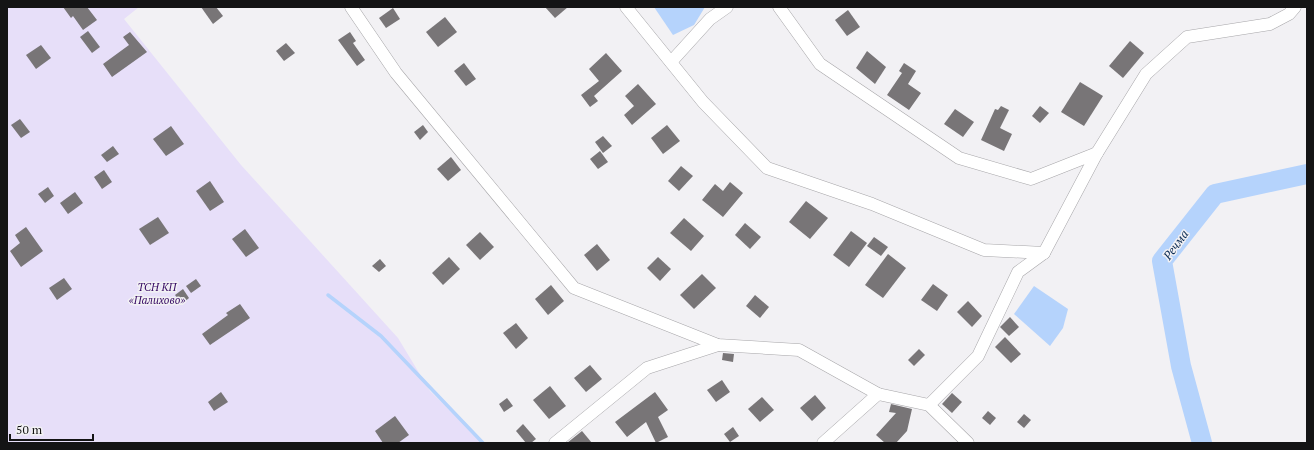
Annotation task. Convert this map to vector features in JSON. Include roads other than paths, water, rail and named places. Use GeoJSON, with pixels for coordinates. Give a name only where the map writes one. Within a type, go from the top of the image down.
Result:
{"type":"FeatureCollection","features":[{"type":"Feature","properties":{"kind":"street"},"geometry":{"type":"LineString","coordinates":[[351,7],[396,73],[574,288],[718,345],[799,350],[878,394],[928,405],[968,443]]}},
{"type":"Feature","properties":{"kind":"street"},"geometry":{"type":"LineString","coordinates":[[626,7],[703,102],[767,168],[872,204],[984,250],[1044,253]]}},
{"type":"Feature","properties":{"kind":"street"},"geometry":{"type":"LineString","coordinates":[[671,62],[710,19],[727,7]]}},
{"type":"Feature","properties":{"kind":"street"},"geometry":{"type":"LineString","coordinates":[[779,7],[820,64],[959,158],[1031,179],[1097,153]]}},
{"type":"Feature","properties":{"kind":"street"},"geometry":{"type":"LineString","coordinates":[[928,405],[978,356],[1018,272],[1044,253],[1097,153],[1146,74],[1187,37],[1270,24],[1289,14],[1295,7]]}},
{"type":"Feature","properties":{"kind":"street"},"geometry":{"type":"LineString","coordinates":[[555,443],[647,368],[718,345]]}},
{"type":"Feature","properties":{"kind":"street"},"geometry":{"type":"LineString","coordinates":[[823,443],[878,394]]}},
{"type":"Feature","properties":{"kind":"water"},"geometry":{"type":"Polygon","coordinates":[[[654,7],[705,7],[694,25],[673,35],[654,7]]]}},
{"type":"Feature","properties":{"kind":"water"},"geometry":{"type":"Polygon","coordinates":[[[1034,286],[1068,309],[1063,328],[1050,346],[1014,314],[1034,286]]]}},
{"type":"Feature","properties":{"kind":"waterway","name":"Речма"},"geometry":{"type":"LineString","coordinates":[[1202,443],[1181,366],[1162,261],[1215,194],[1307,174]]}},
{"type":"Feature","properties":{"kind":"waterway"},"geometry":{"type":"LineString","coordinates":[[328,295],[381,336],[483,443]]}},
{"type":"Feature","properties":{"kind":"park label","name":"ТСН КП «Палихово»"},"geometry":{"type":"Point","coordinates":[157,293]}}]}
